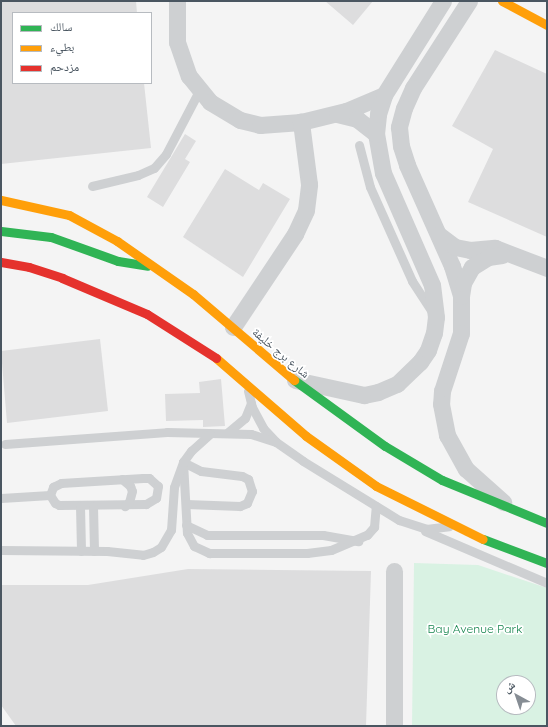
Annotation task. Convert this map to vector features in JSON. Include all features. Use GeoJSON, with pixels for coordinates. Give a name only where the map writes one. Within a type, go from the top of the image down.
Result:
{"type":"FeatureCollection","features":[{"type":"Feature","properties":{"kind":"street"},"geometry":{"type":"LineString","coordinates":[[177,1],[177,42],[182,60],[199,91],[222,111],[240,120],[260,125],[301,122],[359,107],[384,95]]}},
{"type":"Feature","properties":{"kind":"street"},"geometry":{"type":"LineString","coordinates":[[292,379],[364,395],[394,386],[420,362],[428,350],[434,333],[436,317],[432,285],[383,173],[376,134],[378,114],[384,95],[443,1]]}},
{"type":"Feature","properties":{"kind":"street"},"geometry":{"type":"LineString","coordinates":[[461,296],[439,235],[407,165],[401,146],[399,127],[404,108],[413,88],[469,1]]}},
{"type":"Feature","properties":{"kind":"street"},"geometry":{"type":"LineString","coordinates":[[502,1],[547,25]]}},
{"type":"Feature","properties":{"kind":"street"},"geometry":{"type":"LineString","coordinates":[[333,114],[357,119],[376,134]]}},
{"type":"Feature","properties":{"kind":"street"},"geometry":{"type":"LineString","coordinates":[[233,327],[296,234],[306,210],[309,184],[301,122]]}},
{"type":"Feature","properties":{"kind":"street","name":"شارع برج خليفة"},"geometry":{"type":"LineString","coordinates":[[1,200],[69,215],[117,241],[193,294],[292,379],[357,428],[417,466],[450,483],[547,523]]}},
{"type":"Feature","properties":{"kind":"street"},"geometry":{"type":"LineString","coordinates":[[76,229],[89,227]]}},
{"type":"Feature","properties":{"kind":"street"},"geometry":{"type":"LineString","coordinates":[[1,231],[51,237],[118,261],[153,267]]}},
{"type":"Feature","properties":{"kind":"street"},"geometry":{"type":"LineString","coordinates":[[439,235],[449,244],[462,249],[495,248],[510,255],[546,266]]}},
{"type":"Feature","properties":{"kind":"street"},"geometry":{"type":"LineString","coordinates":[[505,505],[466,469],[447,435],[441,404],[442,391],[461,333],[461,296],[463,283],[472,267],[488,257],[510,255]]}},
{"type":"Feature","properties":{"kind":"street"},"geometry":{"type":"LineString","coordinates":[[1,262],[39,270],[105,294],[147,314],[199,346],[247,384],[306,436],[344,464],[409,504],[454,525],[547,563]]}},
{"type":"Feature","properties":{"kind":"street"},"geometry":{"type":"LineString","coordinates":[[1,271],[27,268],[39,270]]}},
{"type":"Feature","properties":{"kind":"street"},"geometry":{"type":"LineString","coordinates":[[394,571],[394,726]]}},
{"type":"Feature","properties":{"kind":"lane"},"geometry":{"type":"LineString","coordinates":[[92,186],[138,175],[154,168],[166,154],[199,91]]}},
{"type":"Feature","properties":{"kind":"lane"},"geometry":{"type":"LineString","coordinates":[[359,146],[370,187],[412,281],[436,317]]}},
{"type":"Feature","properties":{"kind":"lane"},"geometry":{"type":"LineString","coordinates":[[247,384],[251,403],[263,428],[276,442]]}},
{"type":"Feature","properties":{"kind":"lane"},"geometry":{"type":"LineString","coordinates":[[226,434],[245,418],[251,403]]}},
{"type":"Feature","properties":{"kind":"lane"},"geometry":{"type":"LineString","coordinates":[[5,444],[145,432],[259,436],[276,442],[376,506],[410,524],[547,583]]}},
{"type":"Feature","properties":{"kind":"lane"},"geometry":{"type":"LineString","coordinates":[[1,550],[94,551],[144,555],[161,547],[171,530],[174,487],[183,462],[191,451],[210,434]]}},
{"type":"Feature","properties":{"kind":"lane"},"geometry":{"type":"LineString","coordinates":[[183,462],[186,525],[189,540],[194,546],[209,553],[307,553],[331,550],[358,540],[374,527],[376,506]]}},
{"type":"Feature","properties":{"kind":"lane"},"geometry":{"type":"LineString","coordinates":[[183,462],[200,471],[242,476],[248,479],[252,491],[247,503],[240,506],[186,504]]}},
{"type":"Feature","properties":{"kind":"lane"},"geometry":{"type":"LineString","coordinates":[[149,478],[158,486],[158,492],[152,502],[125,506],[59,505],[55,503],[50,495],[54,487],[61,483],[149,478]]}},
{"type":"Feature","properties":{"kind":"lane"},"geometry":{"type":"LineString","coordinates":[[122,479],[130,486],[132,491],[129,502],[125,506]]}},
{"type":"Feature","properties":{"kind":"lane"},"geometry":{"type":"LineString","coordinates":[[1,498],[50,495]]}},
{"type":"Feature","properties":{"kind":"lane"},"geometry":{"type":"LineString","coordinates":[[80,506],[81,551]]}},
{"type":"Feature","properties":{"kind":"lane"},"geometry":{"type":"LineString","coordinates":[[93,506],[94,551]]}},
{"type":"Feature","properties":{"kind":"lane"},"geometry":{"type":"LineString","coordinates":[[410,524],[426,529],[454,525]]}},
{"type":"Feature","properties":{"kind":"lane"},"geometry":{"type":"LineString","coordinates":[[186,525],[207,536],[322,535],[358,540]]}},
{"type":"Feature","properties":{"kind":"green space","name":"Bay Avenue Park"},"geometry":{"type":"Polygon","coordinates":[[[414,563],[478,565],[547,588],[547,726],[412,726],[414,563]]]}},
{"type":"Feature","properties":{"kind":"building"},"geometry":{"type":"Polygon","coordinates":[[[1,1],[136,1],[137,12],[12,12],[12,84],[144,84],[151,148],[1,164],[1,1]]]}},
{"type":"Feature","properties":{"kind":"building"},"geometry":{"type":"Polygon","coordinates":[[[325,1],[373,1],[353,25],[325,1]]]}},
{"type":"Feature","properties":{"kind":"building"},"geometry":{"type":"Polygon","coordinates":[[[495,50],[547,74],[547,237],[468,202],[493,149],[452,126],[495,50]]]}},
{"type":"Feature","properties":{"kind":"building"},"geometry":{"type":"Polygon","coordinates":[[[185,134],[196,141],[185,159],[190,162],[163,207],[147,197],[185,134]]]}},
{"type":"Feature","properties":{"kind":"building"},"geometry":{"type":"Polygon","coordinates":[[[225,169],[259,190],[263,183],[290,199],[243,277],[183,237],[225,169]]]}},
{"type":"Feature","properties":{"kind":"building"},"geometry":{"type":"Polygon","coordinates":[[[100,339],[108,411],[7,423],[1,351],[100,339]]]}},
{"type":"Feature","properties":{"kind":"building"},"geometry":{"type":"Polygon","coordinates":[[[221,379],[225,426],[203,427],[203,420],[166,421],[165,394],[200,393],[199,382],[221,379]]]}},
{"type":"Feature","properties":{"kind":"building"},"geometry":{"type":"Polygon","coordinates":[[[188,569],[371,571],[366,726],[16,726],[1,705],[1,585],[88,585],[188,569]]]}},
{"type":"Feature","properties":{"kind":"traffic: fast"},"geometry":{"type":"LineString","coordinates":[[1,231],[51,237],[118,261],[148,266]]}},
{"type":"Feature","properties":{"kind":"traffic: fast"},"geometry":{"type":"LineString","coordinates":[[294,380],[385,446],[442,480],[547,523]]}},
{"type":"Feature","properties":{"kind":"traffic: fast"},"geometry":{"type":"LineString","coordinates":[[483,539],[547,563]]}},
{"type":"Feature","properties":{"kind":"traffic: slow"},"geometry":{"type":"LineString","coordinates":[[502,1],[547,25]]}},
{"type":"Feature","properties":{"kind":"traffic: slow"},"geometry":{"type":"LineString","coordinates":[[1,200],[69,215],[117,241],[193,294],[294,380]]}},
{"type":"Feature","properties":{"kind":"traffic: slow"},"geometry":{"type":"LineString","coordinates":[[216,358],[306,436],[376,486],[483,539]]}},
{"type":"Feature","properties":{"kind":"traffic: jam"},"geometry":{"type":"LineString","coordinates":[[1,262],[29,267],[62,278],[147,314],[216,358]]}}]}
